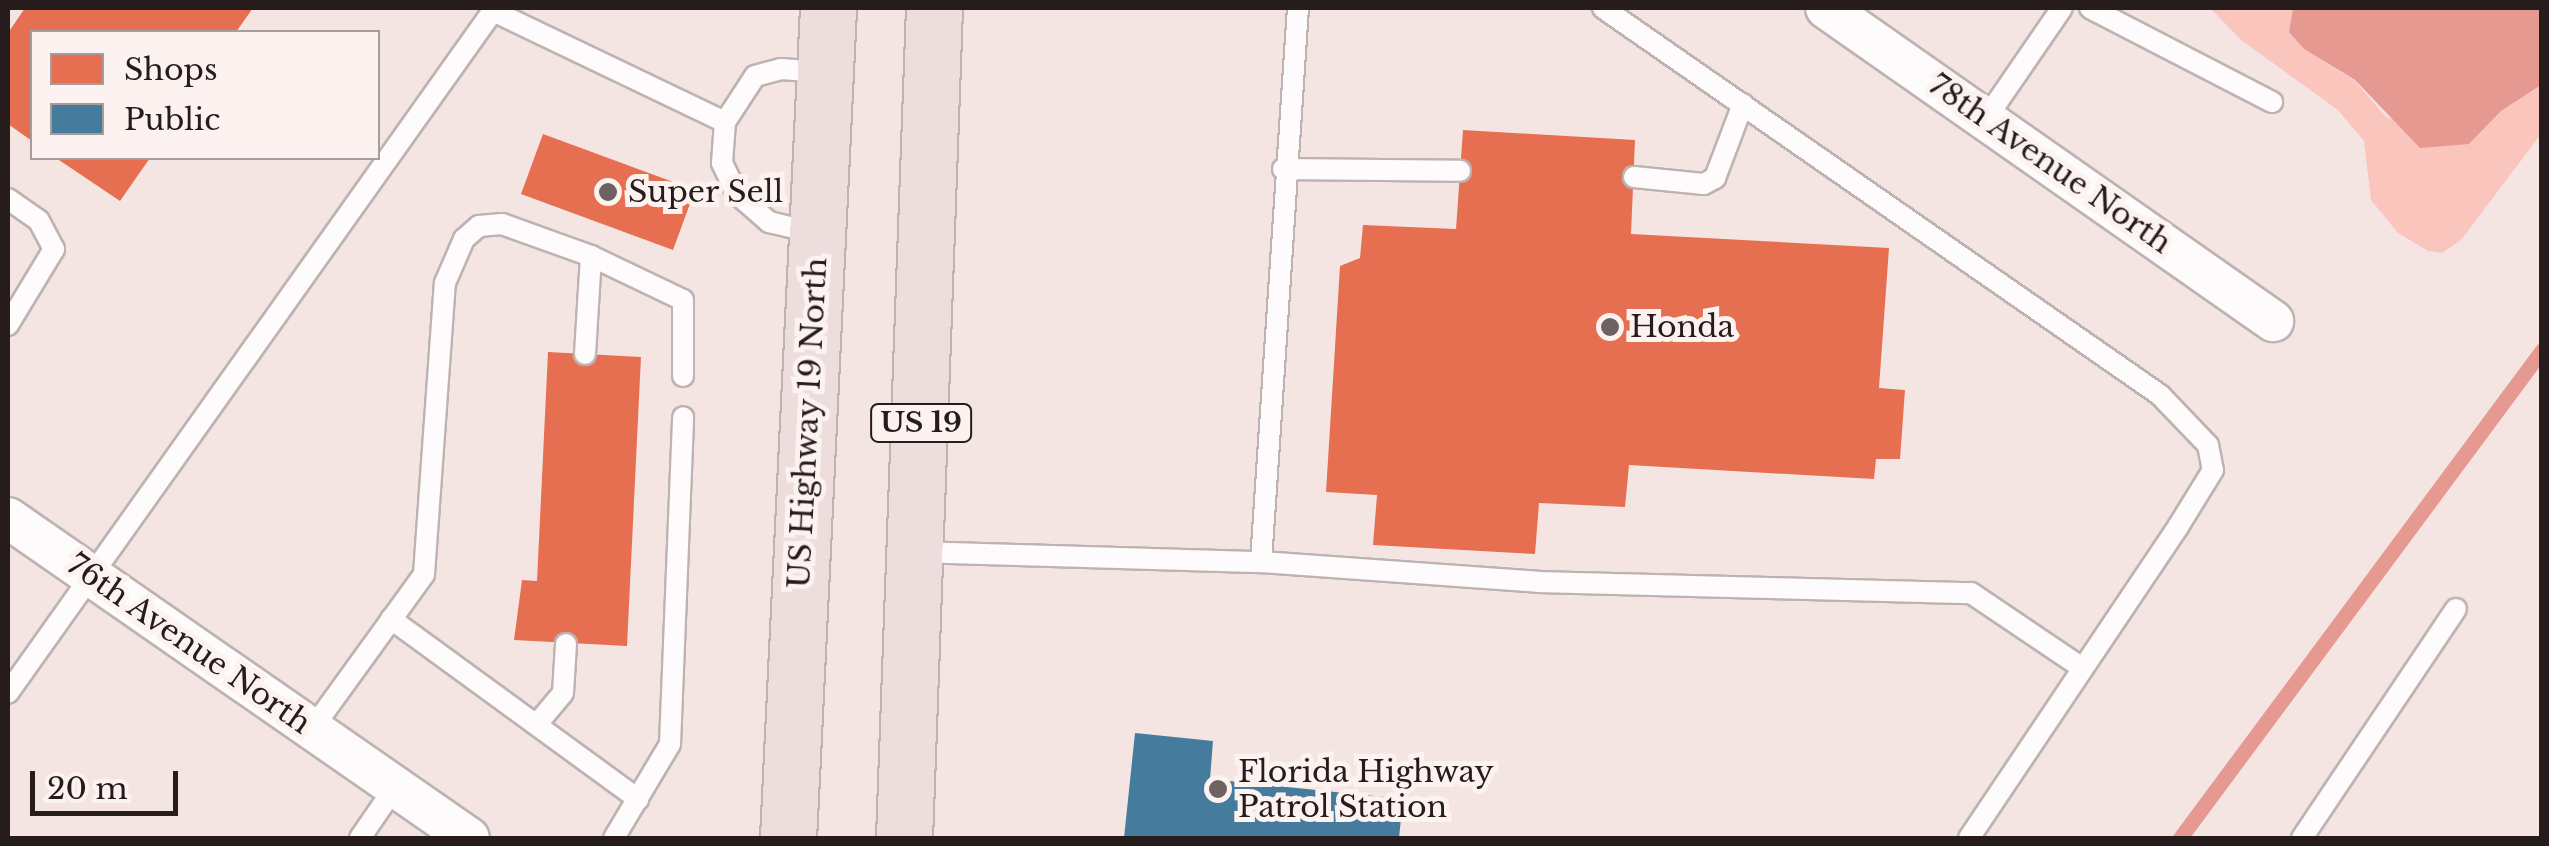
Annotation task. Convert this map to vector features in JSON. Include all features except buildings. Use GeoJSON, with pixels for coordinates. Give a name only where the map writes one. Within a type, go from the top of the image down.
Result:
{"type":"FeatureCollection","features":[{"type":"Feature","properties":{"kind":"highway","name":"US Highway 19 North"},"geometry":{"type":"LineString","coordinates":[[788,838],[828,8]]}},
{"type":"Feature","properties":{"kind":"highway","name":"US 19"},"geometry":{"type":"LineString","coordinates":[[904,838],[917,552],[929,18]]}},
{"type":"Feature","properties":{"kind":"street","name":"78th Avenue North"},"geometry":{"type":"LineString","coordinates":[[1826,8],[2273,321]]}},
{"type":"Feature","properties":{"kind":"street","name":"76th Avenue North"},"geometry":{"type":"LineString","coordinates":[[8,518],[469,838]]}},
{"type":"Feature","properties":{"kind":"lane"},"geometry":{"type":"LineString","coordinates":[[1261,562],[1284,168],[1298,8]]}},
{"type":"Feature","properties":{"kind":"lane"},"geometry":{"type":"LineString","coordinates":[[1603,8],[2160,395],[2208,445],[2213,470],[1969,838]]}},
{"type":"Feature","properties":{"kind":"lane"},"geometry":{"type":"LineString","coordinates":[[1986,118],[2062,8]]}},
{"type":"Feature","properties":{"kind":"lane"},"geometry":{"type":"LineString","coordinates":[[2090,8],[2272,102]]}},
{"type":"Feature","properties":{"kind":"lane"},"geometry":{"type":"LineString","coordinates":[[8,693],[494,9],[725,122]]}},
{"type":"Feature","properties":{"kind":"lane"},"geometry":{"type":"LineString","coordinates":[[817,234],[769,222],[737,194],[722,163],[725,122],[755,76],[781,69],[825,73]]}},
{"type":"Feature","properties":{"kind":"lane"},"geometry":{"type":"LineString","coordinates":[[1634,177],[1704,184],[1715,178],[1743,104]]}},
{"type":"Feature","properties":{"kind":"lane"},"geometry":{"type":"LineString","coordinates":[[1284,168],[1460,172]]}},
{"type":"Feature","properties":{"kind":"lane"},"geometry":{"type":"LineString","coordinates":[[8,199],[39,221],[54,249],[8,325]]}},
{"type":"Feature","properties":{"kind":"lane"},"geometry":{"type":"LineString","coordinates":[[312,729],[424,574],[445,283],[458,249],[479,226],[502,224],[591,256],[684,300],[682,376]]}},
{"type":"Feature","properties":{"kind":"lane"},"geometry":{"type":"LineString","coordinates":[[585,354],[591,256]]}},
{"type":"Feature","properties":{"kind":"lane"},"geometry":{"type":"LineString","coordinates":[[614,838],[670,744],[683,417]]}},
{"type":"Feature","properties":{"kind":"lane"},"geometry":{"type":"LineString","coordinates":[[917,552],[1261,562],[1538,582],[1971,593],[2082,668]]}},
{"type":"Feature","properties":{"kind":"lane"},"geometry":{"type":"LineString","coordinates":[[2302,838],[2456,609]]}},
{"type":"Feature","properties":{"kind":"lane"},"geometry":{"type":"LineString","coordinates":[[391,619],[638,799]]}},
{"type":"Feature","properties":{"kind":"lane"},"geometry":{"type":"LineString","coordinates":[[537,724],[563,693],[566,644]]}},
{"type":"Feature","properties":{"kind":"lane"},"geometry":{"type":"LineString","coordinates":[[360,838],[394,787]]}},
{"type":"Feature","properties":{"kind":"shaded area"},"geometry":{"type":"Polygon","coordinates":[[[2210,8],[2293,8],[2289,32],[2304,49],[2355,81],[2386,117],[2469,144],[2501,111],[2541,85],[2541,134],[2461,240],[2442,253],[2428,251],[2398,233],[2371,200],[2364,141],[2338,110],[2241,40],[2210,8]]]}},
{"type":"Feature","properties":{"kind":"shaded area"},"geometry":{"type":"Polygon","coordinates":[[[2293,8],[2541,8],[2541,85],[2501,111],[2469,144],[2420,148],[2355,80],[2304,49],[2289,32],[2293,8]]]}},
{"type":"Feature","properties":{"kind":"waterway"},"geometry":{"type":"LineString","coordinates":[[2180,838],[2542,350]]}},
{"type":"Feature","properties":{"kind":"place","name":"Super Sell"},"geometry":{"type":"Point","coordinates":[608,192]}},
{"type":"Feature","properties":{"kind":"place","name":"Honda"},"geometry":{"type":"Point","coordinates":[1610,327]}},
{"type":"Feature","properties":{"kind":"place","name":"Florida Highway Patrol Station"},"geometry":{"type":"Point","coordinates":[1218,789]}}]}
